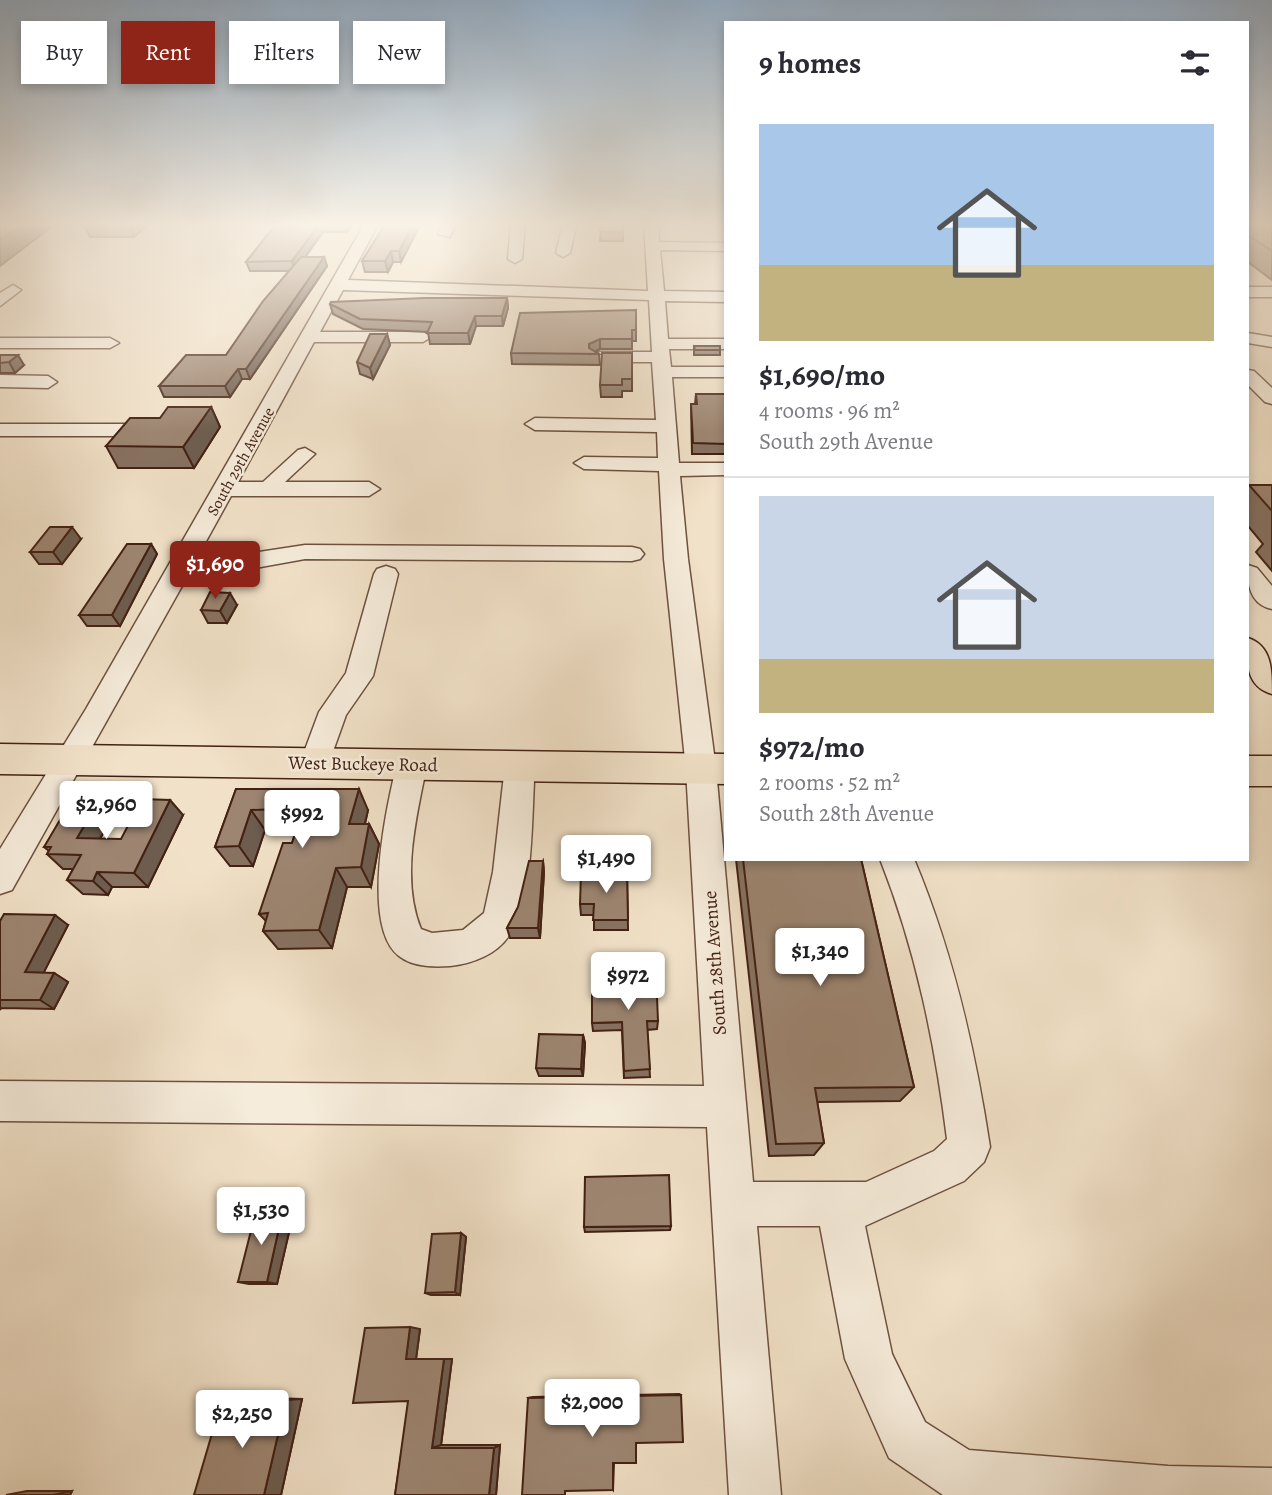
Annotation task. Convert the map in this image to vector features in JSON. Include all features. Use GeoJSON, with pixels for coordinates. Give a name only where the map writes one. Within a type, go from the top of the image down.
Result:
{"type":"FeatureCollection","features":[{"type":"Feature","properties":{"kind":"main road","name":"West Buckeye Road"},"geometry":{"type":"LineString","coordinates":[[0,759],[714,769]]}},
{"type":"Feature","properties":{"kind":"main road"},"geometry":{"type":"LineString","coordinates":[[1249,771],[1272,771]]}},
{"type":"Feature","properties":{"kind":"street","name":"South 29th Avenue"},"geometry":{"type":"LineString","coordinates":[[0,878],[184,562],[332,293]]}},
{"type":"Feature","properties":{"kind":"street"},"geometry":{"type":"LineString","coordinates":[[565,293],[653,309],[724,298]]}},
{"type":"Feature","properties":{"kind":"street","name":"South 28th Avenue"},"geometry":{"type":"LineString","coordinates":[[653,293],[653,309],[662,358],[676,559],[714,769],[724,1107],[755,1495]]}},
{"type":"Feature","properties":{"kind":"street"},"geometry":{"type":"LineString","coordinates":[[313,329],[425,330]]}},
{"type":"Feature","properties":{"kind":"street"},"geometry":{"type":"LineString","coordinates":[[1249,338],[1272,342]]}},
{"type":"Feature","properties":{"kind":"street"},"geometry":{"type":"LineString","coordinates":[[0,343],[110,343]]}},
{"type":"Feature","properties":{"kind":"street"},"geometry":{"type":"LineString","coordinates":[[662,358],[724,344]]}},
{"type":"Feature","properties":{"kind":"street"},"geometry":{"type":"LineString","coordinates":[[600,357],[662,358],[724,372]]}},
{"type":"Feature","properties":{"kind":"street"},"geometry":{"type":"LineString","coordinates":[[1249,376],[1272,399]]}},
{"type":"Feature","properties":{"kind":"street"},"geometry":{"type":"LineString","coordinates":[[0,381],[48,382]]}},
{"type":"Feature","properties":{"kind":"street"},"geometry":{"type":"LineString","coordinates":[[1249,401],[1272,399]]}},
{"type":"Feature","properties":{"kind":"street"},"geometry":{"type":"LineString","coordinates":[[535,424],[666,426]]}},
{"type":"Feature","properties":{"kind":"street"},"geometry":{"type":"LineString","coordinates":[[0,430],[132,430]]}},
{"type":"Feature","properties":{"kind":"street"},"geometry":{"type":"LineString","coordinates":[[269,489],[278,474],[293,468],[305,454]]}},
{"type":"Feature","properties":{"kind":"street"},"geometry":{"type":"LineString","coordinates":[[584,463],[724,469]]}},
{"type":"Feature","properties":{"kind":"street"},"geometry":{"type":"LineString","coordinates":[[224,489],[369,489]]}},
{"type":"Feature","properties":{"kind":"street"},"geometry":{"type":"LineString","coordinates":[[184,562],[245,562],[305,552],[632,554]]}},
{"type":"Feature","properties":{"kind":"street"},"geometry":{"type":"LineString","coordinates":[[315,763],[333,712],[359,676],[386,574]]}},
{"type":"Feature","properties":{"kind":"street"},"geometry":{"type":"LineString","coordinates":[[1249,575],[1264,604]]}},
{"type":"Feature","properties":{"kind":"street"},"geometry":{"type":"LineString","coordinates":[[412,764],[399,822],[399,918],[406,940],[417,948],[438,950],[464,948],[484,939],[498,921],[506,889],[520,766]]}},
{"type":"Feature","properties":{"kind":"street"},"geometry":{"type":"LineString","coordinates":[[732,1204],[867,1204],[949,1166],[969,1147],[962,1093],[931,947],[898,861]]}},
{"type":"Feature","properties":{"kind":"street"},"geometry":{"type":"LineString","coordinates":[[0,1101],[724,1107]]}},
{"type":"Feature","properties":{"kind":"street"},"geometry":{"type":"LineString","coordinates":[[838,1205],[869,1359],[906,1440],[962,1476],[1168,1492],[1272,1494]]}},
{"type":"Feature","properties":{"kind":"building"},"geometry":{"type":"Polygon","coordinates":[[[270,293],[299,293],[246,369],[238,369],[225,386],[159,386],[186,355],[226,355],[270,293]]]}},
{"type":"Feature","properties":{"kind":"building"},"geometry":{"type":"Polygon","coordinates":[[[507,298],[502,316],[475,316],[468,333],[427,333],[432,322],[360,319],[330,304],[331,302],[507,298]]]}},
{"type":"Feature","properties":{"kind":"building"},"geometry":{"type":"Polygon","coordinates":[[[636,310],[636,330],[632,330],[632,339],[600,339],[589,344],[589,348],[599,354],[511,353],[520,313],[636,310]]]}},
{"type":"Feature","properties":{"kind":"building"},"geometry":{"type":"Polygon","coordinates":[[[370,334],[387,334],[370,368],[357,362],[370,334]]]}},
{"type":"Feature","properties":{"kind":"building"},"geometry":{"type":"Polygon","coordinates":[[[694,346],[720,346],[720,350],[695,350],[694,346]]]}},
{"type":"Feature","properties":{"kind":"building"},"geometry":{"type":"Polygon","coordinates":[[[602,353],[632,353],[632,379],[622,379],[622,385],[600,385],[602,353]]]}},
{"type":"Feature","properties":{"kind":"building"},"geometry":{"type":"Polygon","coordinates":[[[0,355],[18,355],[9,362],[0,363],[0,355]]]}},
{"type":"Feature","properties":{"kind":"building"},"geometry":{"type":"Polygon","coordinates":[[[696,394],[724,394],[724,444],[693,443],[691,404],[697,404],[696,394]]]}},
{"type":"Feature","properties":{"kind":"building"},"geometry":{"type":"Polygon","coordinates":[[[168,407],[211,407],[183,447],[106,446],[130,418],[160,418],[168,407]]]}},
{"type":"Feature","properties":{"kind":"building"},"geometry":{"type":"Polygon","coordinates":[[[1249,485],[1272,485],[1272,511],[1249,485]]]}},
{"type":"Feature","properties":{"kind":"building"},"geometry":{"type":"Polygon","coordinates":[[[50,527],[72,527],[53,552],[30,552],[50,527]]]}},
{"type":"Feature","properties":{"kind":"building"},"geometry":{"type":"Polygon","coordinates":[[[127,544],[151,544],[112,615],[79,615],[127,544]]]}},
{"type":"Feature","properties":{"kind":"building"},"geometry":{"type":"Polygon","coordinates":[[[210,592],[230,593],[220,611],[201,610],[210,592]]]}},
{"type":"Feature","properties":{"kind":"building"},"geometry":{"type":"Polygon","coordinates":[[[236,789],[359,789],[349,824],[369,824],[361,867],[336,868],[319,930],[263,931],[268,913],[259,914],[283,843],[292,843],[303,808],[251,810],[239,846],[215,847],[236,789]]]}},
{"type":"Feature","properties":{"kind":"building"},"geometry":{"type":"Polygon","coordinates":[[[142,799],[170,800],[134,873],[97,872],[93,881],[67,880],[81,855],[47,854],[51,847],[44,847],[67,808],[94,809],[77,838],[121,839],[142,799]]]}},
{"type":"Feature","properties":{"kind":"building"},"geometry":{"type":"Polygon","coordinates":[[[529,861],[543,861],[538,928],[507,928],[518,907],[529,861]]]}},
{"type":"Feature","properties":{"kind":"building"},"geometry":{"type":"Polygon","coordinates":[[[743,861],[861,861],[914,1087],[815,1088],[824,1143],[776,1144],[743,861]]]}},
{"type":"Feature","properties":{"kind":"building"},"geometry":{"type":"Polygon","coordinates":[[[627,872],[628,920],[593,920],[594,904],[580,904],[581,873],[627,872]]]}},
{"type":"Feature","properties":{"kind":"building"},"geometry":{"type":"Polygon","coordinates":[[[4,914],[55,915],[25,972],[54,973],[40,1000],[0,1000],[0,921],[4,914]]]}},
{"type":"Feature","properties":{"kind":"building"},"geometry":{"type":"Polygon","coordinates":[[[656,974],[658,1021],[647,1021],[650,1069],[624,1071],[622,1022],[592,1023],[592,975],[656,974]]]}},
{"type":"Feature","properties":{"kind":"building"},"geometry":{"type":"Polygon","coordinates":[[[539,1034],[583,1035],[581,1069],[536,1068],[539,1034]]]}},
{"type":"Feature","properties":{"kind":"building"},"geometry":{"type":"Polygon","coordinates":[[[669,1175],[671,1226],[584,1227],[585,1177],[669,1175]]]}},
{"type":"Feature","properties":{"kind":"building"},"geometry":{"type":"Polygon","coordinates":[[[283,1210],[267,1282],[238,1282],[256,1211],[283,1210]]]}},
{"type":"Feature","properties":{"kind":"building"},"geometry":{"type":"Polygon","coordinates":[[[461,1233],[455,1292],[425,1293],[432,1234],[461,1233]]]}},
{"type":"Feature","properties":{"kind":"building"},"geometry":{"type":"Polygon","coordinates":[[[410,1327],[406,1359],[444,1359],[432,1448],[494,1448],[489,1495],[395,1495],[408,1401],[353,1403],[365,1328],[410,1327]]]}},
{"type":"Feature","properties":{"kind":"building"},"geometry":{"type":"Polygon","coordinates":[[[681,1395],[683,1442],[636,1443],[636,1463],[613,1463],[613,1490],[565,1491],[565,1495],[522,1495],[528,1398],[681,1395]]]}},
{"type":"Feature","properties":{"kind":"building"},"geometry":{"type":"Polygon","coordinates":[[[253,1399],[286,1400],[264,1495],[194,1495],[216,1420],[253,1399]]]}}]}
